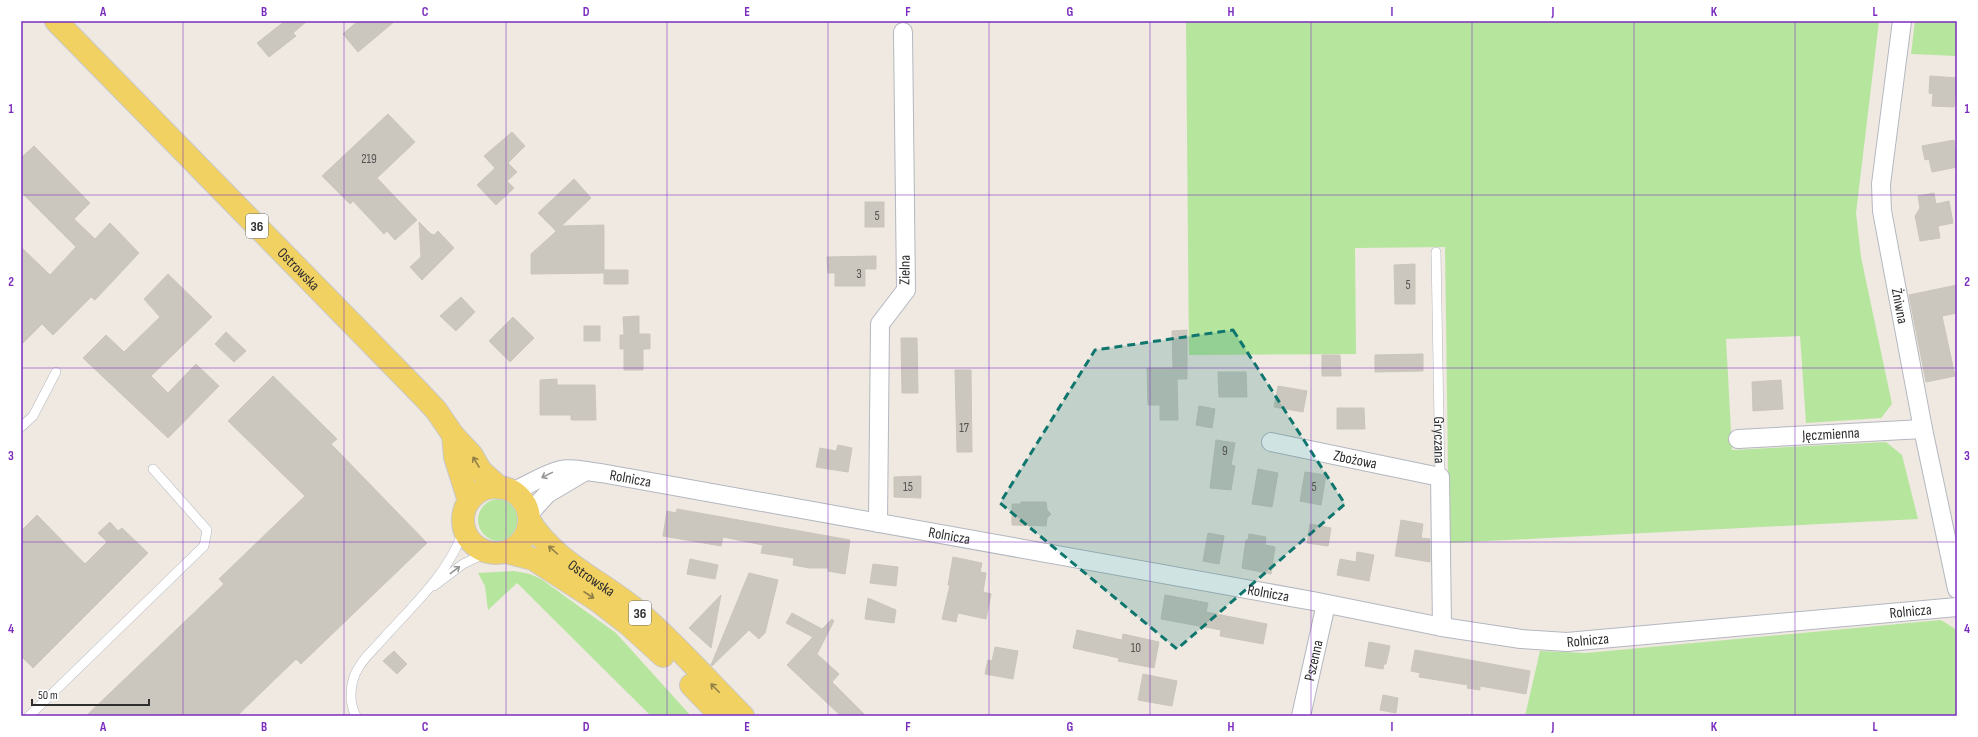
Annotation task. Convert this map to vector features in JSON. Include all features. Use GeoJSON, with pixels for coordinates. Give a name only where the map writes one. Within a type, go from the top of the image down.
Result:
{"type":"FeatureCollection","features":[{"type":"Feature","properties":{"kind":"main road","name":"Ostrowska"},"geometry":{"type":"LineString","coordinates":[[56,21],[416,388],[436,410],[453,435],[471,454],[481,470],[506,490]]}},
{"type":"Feature","properties":{"kind":"main road","name":"Ostrowska"},"geometry":{"type":"LineString","coordinates":[[453,435],[455,457],[469,501]]}},
{"type":"Feature","properties":{"kind":"main road"},"geometry":{"type":"LineString","coordinates":[[464,529],[463,518],[469,501],[483,490],[506,490]]}},
{"type":"Feature","properties":{"kind":"main road","name":"36"},"geometry":{"type":"LineString","coordinates":[[506,490],[520,499],[528,518]]}},
{"type":"Feature","properties":{"kind":"main road","name":"Ostrowska"},"geometry":{"type":"LineString","coordinates":[[528,518],[538,536],[556,553],[602,584],[640,613],[743,716]]}},
{"type":"Feature","properties":{"kind":"main road"},"geometry":{"type":"LineString","coordinates":[[497,552],[520,542],[526,532],[528,518]]}},
{"type":"Feature","properties":{"kind":"main road","name":"36"},"geometry":{"type":"LineString","coordinates":[[464,529],[473,544],[497,552]]}},
{"type":"Feature","properties":{"kind":"main road","name":"Ostrowska"},"geometry":{"type":"LineString","coordinates":[[497,552],[533,559],[614,612],[646,640],[721,716]]}},
{"type":"Feature","properties":{"kind":"street","name":"Żniwna"},"geometry":{"type":"LineString","coordinates":[[1902,21],[1881,184],[1882,212],[1923,429],[1957,589]]}},
{"type":"Feature","properties":{"kind":"street","name":"Zielna"},"geometry":{"type":"LineString","coordinates":[[878,523],[880,324],[906,290],[903,32]]}},
{"type":"Feature","properties":{"kind":"street","name":"Jęczmienna"},"geometry":{"type":"LineString","coordinates":[[1738,439],[1923,429]]}},
{"type":"Feature","properties":{"kind":"street","name":"Zbożowa"},"geometry":{"type":"LineString","coordinates":[[1271,442],[1440,477]]}},
{"type":"Feature","properties":{"kind":"street","name":"Rolnicza"},"geometry":{"type":"LineString","coordinates":[[506,490],[526,487],[561,470],[574,469],[584,472],[610,474],[1326,604],[1442,628],[1521,639],[1567,642],[1957,607]]}},
{"type":"Feature","properties":{"kind":"street"},"geometry":{"type":"LineString","coordinates":[[528,518],[547,494],[584,472]]}},
{"type":"Feature","properties":{"kind":"street","name":"Gryczana"},"geometry":{"type":"LineString","coordinates":[[1440,477],[1442,628]]}},
{"type":"Feature","properties":{"kind":"street","name":"Pszenna"},"geometry":{"type":"LineString","coordinates":[[1301,716],[1326,604]]}},
{"type":"Feature","properties":{"kind":"lane","name":"Gryczana"},"geometry":{"type":"LineString","coordinates":[[1436,252],[1440,477]]}},
{"type":"Feature","properties":{"kind":"lane"},"geometry":{"type":"LineString","coordinates":[[21,427],[33,416],[56,372]]}},
{"type":"Feature","properties":{"kind":"lane"},"geometry":{"type":"LineString","coordinates":[[29,716],[204,546],[207,530],[153,469]]}},
{"type":"Feature","properties":{"kind":"lane"},"geometry":{"type":"LineString","coordinates":[[356,716],[353,710],[350,687],[359,666],[425,593],[455,554],[464,529]]}},
{"type":"Feature","properties":{"kind":"lane"},"geometry":{"type":"LineString","coordinates":[[425,593],[463,564],[497,552]]}},
{"type":"Feature","properties":{"kind":"highlighted area"},"geometry":{"type":"Polygon","coordinates":[[[1233,330],[1345,504],[1177,649],[1000,503],[1095,350],[1233,330]]]}},
{"type":"Feature","properties":{"kind":"green space"},"geometry":{"type":"Polygon","coordinates":[[[1186,21],[1879,21],[1856,213],[1861,257],[1892,404],[1881,418],[1806,423],[1800,336],[1726,339],[1732,450],[1886,442],[1902,455],[1918,519],[1449,543],[1445,247],[1355,248],[1356,354],[1189,355],[1186,21]]]}},
{"type":"Feature","properties":{"kind":"green space"},"geometry":{"type":"Polygon","coordinates":[[[1915,21],[1957,21],[1957,56],[1911,54],[1915,21]]]}},
{"type":"Feature","properties":{"kind":"green space"},"geometry":{"type":"Polygon","coordinates":[[[499,499],[514,505],[520,520],[514,535],[499,541],[484,535],[478,520],[484,505],[499,499]]]}},
{"type":"Feature","properties":{"kind":"green space"},"geometry":{"type":"Polygon","coordinates":[[[514,571],[530,574],[541,579],[616,633],[691,716],[651,716],[517,583],[488,610],[485,586],[478,573],[514,571]]]}},
{"type":"Feature","properties":{"kind":"green space"},"geometry":{"type":"Polygon","coordinates":[[[1941,620],[1957,630],[1957,716],[1525,716],[1540,651],[1586,653],[1941,620]]]}},
{"type":"Feature","properties":{"kind":"building"},"geometry":{"type":"Polygon","coordinates":[[[285,21],[307,21],[293,33],[296,36],[269,57],[257,43],[285,21]]]}},
{"type":"Feature","properties":{"kind":"building"},"geometry":{"type":"Polygon","coordinates":[[[358,21],[395,21],[358,52],[343,34],[358,21]]]}},
{"type":"Feature","properties":{"kind":"building"},"geometry":{"type":"Polygon","coordinates":[[[1930,76],[1957,78],[1954,107],[1932,106],[1933,94],[1929,93],[1930,76]]]}},
{"type":"Feature","properties":{"kind":"building"},"geometry":{"type":"Polygon","coordinates":[[[388,114],[415,142],[377,178],[417,220],[395,240],[387,231],[384,234],[353,201],[350,204],[322,176],[388,114]]]}},
{"type":"Feature","properties":{"kind":"building"},"geometry":{"type":"Polygon","coordinates":[[[512,132],[525,146],[508,163],[517,172],[507,181],[514,188],[496,205],[477,185],[495,168],[484,156],[512,132]]]}},
{"type":"Feature","properties":{"kind":"building"},"geometry":{"type":"Polygon","coordinates":[[[1954,140],[1957,167],[1932,172],[1929,159],[1925,160],[1922,146],[1954,140]]]}},
{"type":"Feature","properties":{"kind":"building"},"geometry":{"type":"Polygon","coordinates":[[[34,146],[90,203],[74,219],[95,239],[110,223],[139,253],[95,300],[91,297],[53,335],[42,324],[21,345],[21,247],[50,275],[76,247],[21,192],[21,158],[34,146]]]}},
{"type":"Feature","properties":{"kind":"building"},"geometry":{"type":"Polygon","coordinates":[[[574,179],[591,198],[556,231],[538,213],[574,179]]]}},
{"type":"Feature","properties":{"kind":"building"},"geometry":{"type":"Polygon","coordinates":[[[1934,193],[1936,204],[1949,201],[1953,223],[1938,226],[1940,238],[1920,241],[1915,216],[1920,208],[1918,196],[1934,193]]]}},
{"type":"Feature","properties":{"kind":"building"},"geometry":{"type":"Polygon","coordinates":[[[865,202],[884,202],[884,227],[865,227],[865,202]]]}},
{"type":"Feature","properties":{"kind":"building"},"geometry":{"type":"Polygon","coordinates":[[[419,222],[431,234],[434,235],[438,231],[454,248],[422,280],[410,267],[421,257],[419,222]]]}},
{"type":"Feature","properties":{"kind":"building"},"geometry":{"type":"Polygon","coordinates":[[[604,225],[604,270],[628,270],[628,284],[604,284],[604,273],[531,274],[531,254],[562,226],[604,225]]]}},
{"type":"Feature","properties":{"kind":"building"},"geometry":{"type":"Polygon","coordinates":[[[876,256],[876,269],[865,269],[865,286],[835,286],[835,273],[828,273],[827,257],[876,256]]]}},
{"type":"Feature","properties":{"kind":"building"},"geometry":{"type":"Polygon","coordinates":[[[1415,264],[1415,304],[1395,304],[1394,265],[1415,264]]]}},
{"type":"Feature","properties":{"kind":"building"},"geometry":{"type":"Polygon","coordinates":[[[168,274],[212,317],[151,376],[168,393],[196,364],[219,386],[168,438],[83,358],[106,335],[124,352],[160,317],[144,299],[168,274]]]}},
{"type":"Feature","properties":{"kind":"building"},"geometry":{"type":"Polygon","coordinates":[[[1957,285],[1957,313],[1942,316],[1955,376],[1926,382],[1909,295],[1957,285]]]}},
{"type":"Feature","properties":{"kind":"building"},"geometry":{"type":"Polygon","coordinates":[[[461,297],[475,312],[456,331],[440,316],[461,297]]]}},
{"type":"Feature","properties":{"kind":"building"},"geometry":{"type":"Polygon","coordinates":[[[639,316],[639,334],[650,334],[650,349],[643,349],[643,370],[624,370],[624,349],[620,349],[620,335],[624,335],[623,317],[639,316]]]}},
{"type":"Feature","properties":{"kind":"building"},"geometry":{"type":"Polygon","coordinates":[[[513,317],[534,338],[510,362],[489,341],[513,317]]]}},
{"type":"Feature","properties":{"kind":"building"},"geometry":{"type":"Polygon","coordinates":[[[584,326],[600,326],[600,341],[584,341],[584,326]]]}},
{"type":"Feature","properties":{"kind":"building"},"geometry":{"type":"Polygon","coordinates":[[[1187,330],[1187,379],[1177,379],[1178,420],[1160,420],[1160,405],[1148,405],[1147,368],[1173,368],[1172,331],[1187,330]]]}},
{"type":"Feature","properties":{"kind":"building"},"geometry":{"type":"Polygon","coordinates":[[[226,332],[246,351],[234,362],[215,344],[226,332]]]}},
{"type":"Feature","properties":{"kind":"building"},"geometry":{"type":"Polygon","coordinates":[[[901,338],[917,338],[918,393],[902,393],[901,338]]]}},
{"type":"Feature","properties":{"kind":"building"},"geometry":{"type":"Polygon","coordinates":[[[1423,354],[1423,371],[1375,372],[1375,355],[1423,354]]]}},
{"type":"Feature","properties":{"kind":"building"},"geometry":{"type":"Polygon","coordinates":[[[1322,355],[1340,355],[1341,376],[1322,376],[1322,355]]]}},
{"type":"Feature","properties":{"kind":"building"},"geometry":{"type":"Polygon","coordinates":[[[955,370],[971,370],[972,452],[957,452],[955,370]]]}},
{"type":"Feature","properties":{"kind":"building"},"geometry":{"type":"Polygon","coordinates":[[[1218,372],[1246,372],[1247,397],[1219,397],[1218,372]]]}},
{"type":"Feature","properties":{"kind":"building"},"geometry":{"type":"Polygon","coordinates":[[[273,376],[337,439],[331,444],[427,543],[301,664],[296,659],[237,716],[86,716],[224,584],[219,579],[305,496],[228,421],[273,376]]]}},
{"type":"Feature","properties":{"kind":"building"},"geometry":{"type":"Polygon","coordinates":[[[557,379],[557,385],[595,385],[596,420],[571,420],[571,415],[540,415],[540,380],[557,379]]]}},
{"type":"Feature","properties":{"kind":"building"},"geometry":{"type":"Polygon","coordinates":[[[1781,380],[1783,409],[1753,411],[1752,382],[1781,380]]]}},
{"type":"Feature","properties":{"kind":"building"},"geometry":{"type":"Polygon","coordinates":[[[1278,386],[1307,391],[1303,412],[1274,407],[1278,386]]]}},
{"type":"Feature","properties":{"kind":"building"},"geometry":{"type":"Polygon","coordinates":[[[1199,406],[1215,409],[1212,428],[1196,425],[1199,406]]]}},
{"type":"Feature","properties":{"kind":"building"},"geometry":{"type":"Polygon","coordinates":[[[1337,408],[1364,408],[1365,429],[1337,429],[1337,408]]]}},
{"type":"Feature","properties":{"kind":"building"},"geometry":{"type":"Polygon","coordinates":[[[1216,440],[1235,443],[1231,465],[1235,466],[1231,490],[1210,488],[1216,440]]]}},
{"type":"Feature","properties":{"kind":"building"},"geometry":{"type":"Polygon","coordinates":[[[838,445],[852,448],[848,472],[816,467],[820,448],[836,451],[838,445]]]}},
{"type":"Feature","properties":{"kind":"building"},"geometry":{"type":"Polygon","coordinates":[[[1258,469],[1278,473],[1272,507],[1252,504],[1258,469]]]}},
{"type":"Feature","properties":{"kind":"building"},"geometry":{"type":"Polygon","coordinates":[[[1305,472],[1326,475],[1321,505],[1300,501],[1305,472]]]}},
{"type":"Feature","properties":{"kind":"building"},"geometry":{"type":"Polygon","coordinates":[[[921,476],[921,498],[894,497],[894,477],[921,476]]]}},
{"type":"Feature","properties":{"kind":"building"},"geometry":{"type":"Polygon","coordinates":[[[1021,502],[1046,502],[1047,510],[1051,514],[1047,518],[1046,526],[1012,525],[1012,504],[1021,504],[1021,502]]]}},
{"type":"Feature","properties":{"kind":"building"},"geometry":{"type":"Polygon","coordinates":[[[677,509],[850,540],[845,574],[828,571],[829,568],[809,568],[793,565],[794,558],[761,553],[763,545],[723,537],[721,546],[663,536],[667,511],[676,513],[677,509]]]}},
{"type":"Feature","properties":{"kind":"building"},"geometry":{"type":"Polygon","coordinates":[[[37,515],[85,564],[107,542],[98,533],[110,522],[118,531],[122,528],[148,553],[33,668],[21,656],[21,531],[37,515]]]}},
{"type":"Feature","properties":{"kind":"building"},"geometry":{"type":"Polygon","coordinates":[[[1401,520],[1423,524],[1421,538],[1430,539],[1430,562],[1395,556],[1401,520]]]}},
{"type":"Feature","properties":{"kind":"building"},"geometry":{"type":"Polygon","coordinates":[[[1310,524],[1331,528],[1328,546],[1307,543],[1310,524]]]}},
{"type":"Feature","properties":{"kind":"building"},"geometry":{"type":"Polygon","coordinates":[[[1208,533],[1224,536],[1219,564],[1203,561],[1208,533]]]}},
{"type":"Feature","properties":{"kind":"building"},"geometry":{"type":"Polygon","coordinates":[[[1249,534],[1266,537],[1265,545],[1275,547],[1271,574],[1242,568],[1246,540],[1248,540],[1249,534]]]}},
{"type":"Feature","properties":{"kind":"building"},"geometry":{"type":"Polygon","coordinates":[[[1357,552],[1374,555],[1369,581],[1337,575],[1340,559],[1356,562],[1357,552]]]}},
{"type":"Feature","properties":{"kind":"building"},"geometry":{"type":"Polygon","coordinates":[[[953,557],[982,563],[980,572],[986,573],[983,592],[991,594],[986,619],[958,613],[956,622],[942,619],[950,585],[948,585],[953,557]]]}},
{"type":"Feature","properties":{"kind":"building"},"geometry":{"type":"Polygon","coordinates":[[[690,559],[718,565],[715,579],[687,574],[690,559]]]}},
{"type":"Feature","properties":{"kind":"building"},"geometry":{"type":"Polygon","coordinates":[[[873,564],[898,567],[896,586],[870,583],[873,564]]]}},
{"type":"Feature","properties":{"kind":"building"},"geometry":{"type":"Polygon","coordinates":[[[749,573],[778,580],[765,633],[759,639],[749,630],[712,666],[711,665],[749,573]]]}},
{"type":"Feature","properties":{"kind":"building"},"geometry":{"type":"Polygon","coordinates":[[[721,595],[711,648],[689,628],[721,595]]]}},
{"type":"Feature","properties":{"kind":"building"},"geometry":{"type":"Polygon","coordinates":[[[1165,595],[1208,603],[1206,612],[1267,624],[1263,644],[1220,636],[1221,630],[1161,619],[1165,595]]]}},
{"type":"Feature","properties":{"kind":"building"},"geometry":{"type":"Polygon","coordinates":[[[868,598],[896,610],[894,623],[865,619],[868,598]]]}},
{"type":"Feature","properties":{"kind":"building"},"geometry":{"type":"Polygon","coordinates":[[[792,613],[822,629],[832,619],[834,621],[817,654],[839,674],[832,682],[866,716],[841,716],[787,665],[813,637],[786,623],[792,613]]]}},
{"type":"Feature","properties":{"kind":"building"},"geometry":{"type":"Polygon","coordinates":[[[1077,630],[1122,640],[1123,634],[1159,642],[1154,668],[1118,661],[1119,658],[1073,648],[1077,630]]]}},
{"type":"Feature","properties":{"kind":"building"},"geometry":{"type":"Polygon","coordinates":[[[1369,642],[1390,646],[1386,664],[1384,664],[1383,669],[1365,666],[1369,642]]]}},
{"type":"Feature","properties":{"kind":"building"},"geometry":{"type":"Polygon","coordinates":[[[995,647],[1018,651],[1013,679],[985,674],[988,660],[992,661],[995,647]]]}},
{"type":"Feature","properties":{"kind":"building"},"geometry":{"type":"Polygon","coordinates":[[[1415,650],[1530,671],[1526,694],[1480,686],[1480,690],[1467,688],[1468,685],[1419,677],[1420,673],[1411,671],[1415,650]]]}},
{"type":"Feature","properties":{"kind":"building"},"geometry":{"type":"Polygon","coordinates":[[[394,651],[407,664],[397,674],[383,661],[394,651]]]}},
{"type":"Feature","properties":{"kind":"building"},"geometry":{"type":"Polygon","coordinates":[[[1143,674],[1177,681],[1172,706],[1138,700],[1143,674]]]}},
{"type":"Feature","properties":{"kind":"building"},"geometry":{"type":"Polygon","coordinates":[[[1383,695],[1398,698],[1396,713],[1380,710],[1383,695]]]}}]}
